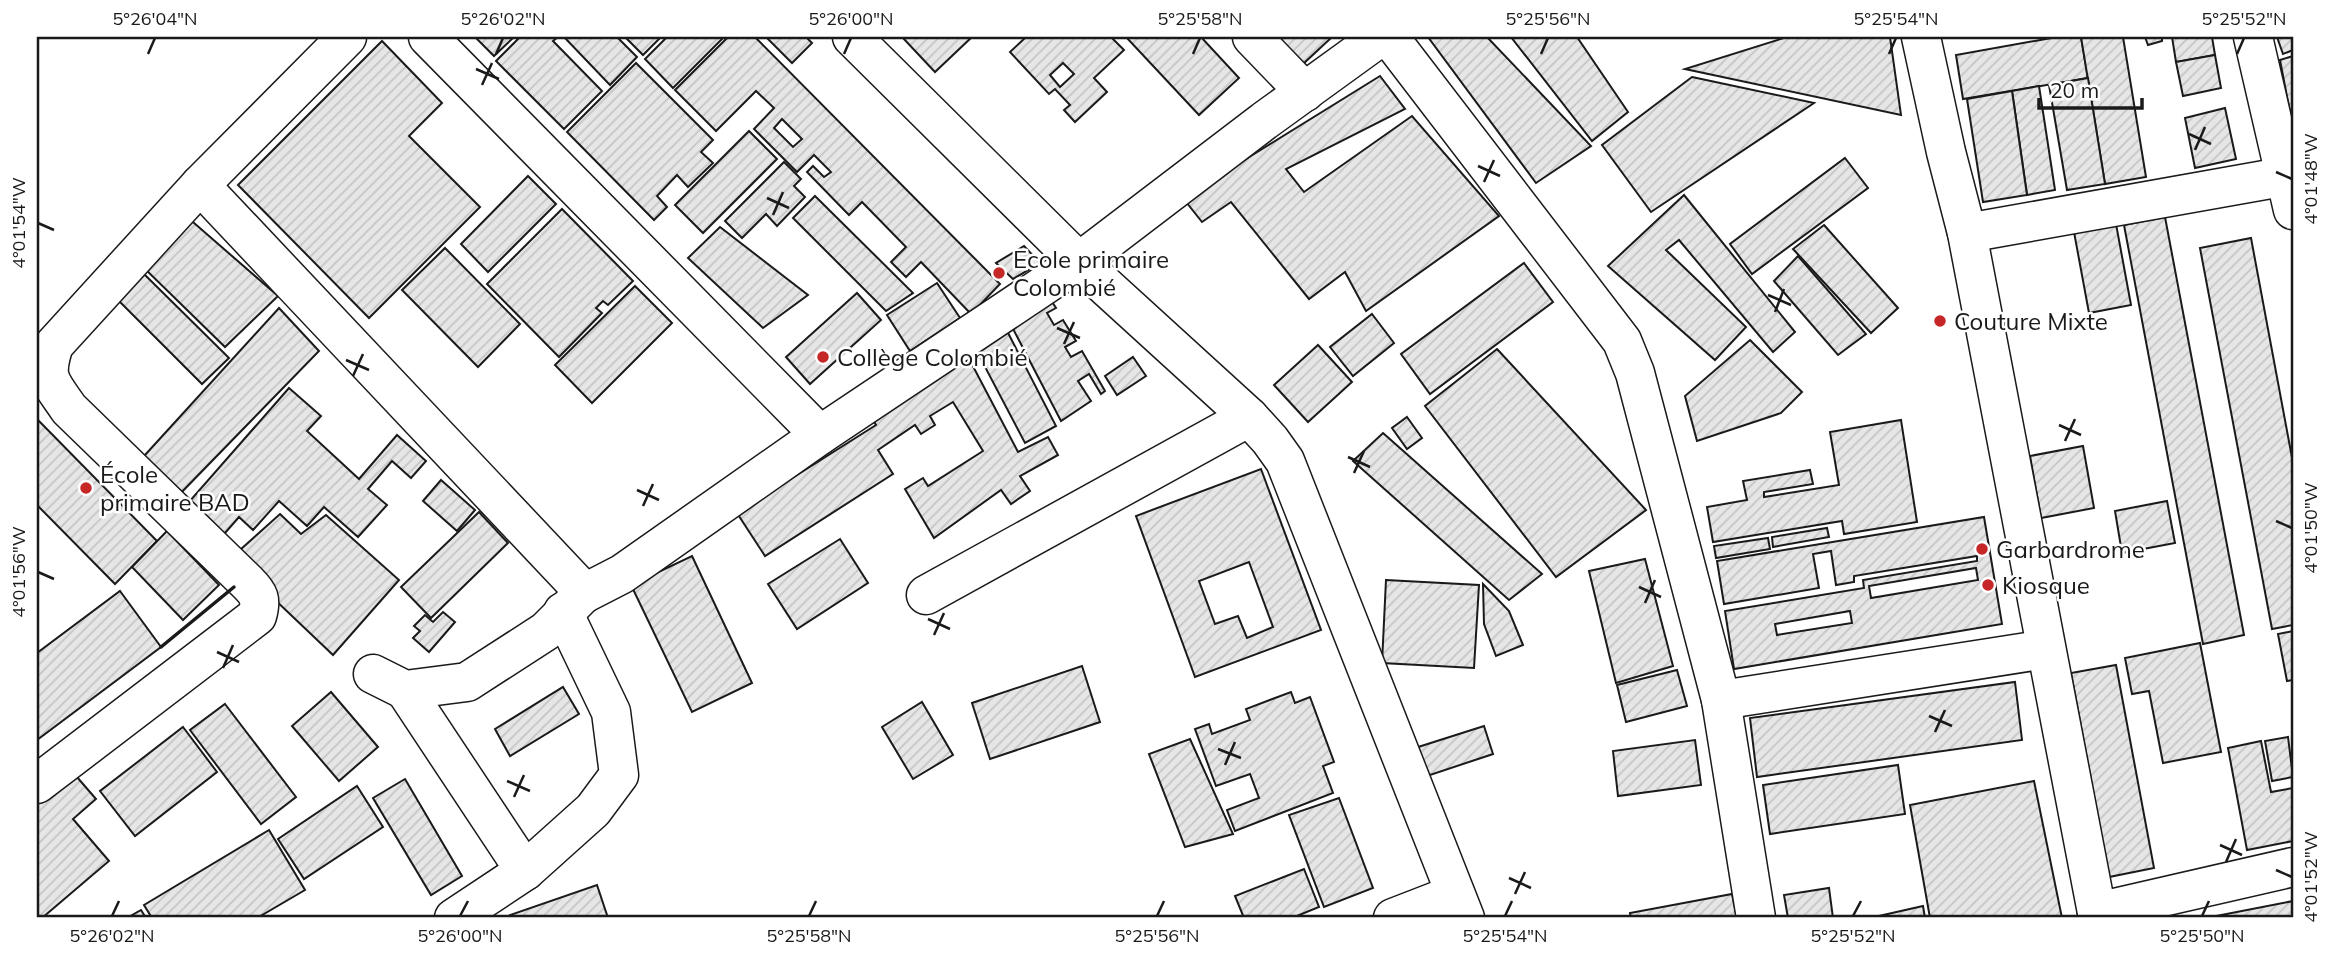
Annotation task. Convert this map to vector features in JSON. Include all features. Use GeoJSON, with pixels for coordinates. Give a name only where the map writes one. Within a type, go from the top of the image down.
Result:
{"type":"FeatureCollection","features":[{"type":"Feature","properties":{"kind":"street"},"geometry":{"type":"LineString","coordinates":[[37,784],[257,616],[261,603],[259,594],[69,409],[49,379],[48,363],[54,345],[200,185],[347,37]]}},
{"type":"Feature","properties":{"kind":"street"},"geometry":{"type":"LineString","coordinates":[[428,37],[820,435]]}},
{"type":"Feature","properties":{"kind":"street"},"geometry":{"type":"LineString","coordinates":[[852,37],[1079,262],[1249,417],[1285,461],[1460,906],[1393,918]]}},
{"type":"Feature","properties":{"kind":"street"},"geometry":{"type":"LineString","coordinates":[[1252,37],[1305,92]]}},
{"type":"Feature","properties":{"kind":"street"},"geometry":{"type":"LineString","coordinates":[[525,871],[389,682],[467,682],[546,631],[574,603],[622,574],[820,435],[1079,262],[1380,37]]}},
{"type":"Feature","properties":{"kind":"street"},"geometry":{"type":"LineString","coordinates":[[1389,37],[1622,341],[1635,373],[1721,701],[1756,918]]}},
{"type":"Feature","properties":{"kind":"street"},"geometry":{"type":"LineString","coordinates":[[1921,37],[1967,233],[2097,915],[2293,867]]}},
{"type":"Feature","properties":{"kind":"street"},"geometry":{"type":"LineString","coordinates":[[1967,233],[2291,187],[2253,37]]}},
{"type":"Feature","properties":{"kind":"street"},"geometry":{"type":"LineString","coordinates":[[200,185],[574,603],[611,712],[619,775],[593,810],[525,871],[454,918]]}},
{"type":"Feature","properties":{"kind":"street"},"geometry":{"type":"LineString","coordinates":[[926,595],[1249,417]]}},
{"type":"Feature","properties":{"kind":"street"},"geometry":{"type":"LineString","coordinates":[[1721,701],[2046,649]]}},
{"type":"Feature","properties":{"kind":"building"},"geometry":{"type":"Polygon","coordinates":[[[475,37],[514,37],[494,56],[475,37]]]}},
{"type":"Feature","properties":{"kind":"building"},"geometry":{"type":"Polygon","coordinates":[[[520,37],[558,37],[553,41],[602,91],[564,129],[496,61],[520,37]]]}},
{"type":"Feature","properties":{"kind":"building"},"geometry":{"type":"Polygon","coordinates":[[[564,37],[617,37],[637,57],[610,85],[564,37]]]}},
{"type":"Feature","properties":{"kind":"building"},"geometry":{"type":"Polygon","coordinates":[[[625,37],[661,37],[643,55],[625,37]]]}},
{"type":"Feature","properties":{"kind":"building"},"geometry":{"type":"Polygon","coordinates":[[[667,37],[724,37],[673,88],[645,59],[667,37]]]}},
{"type":"Feature","properties":{"kind":"building"},"geometry":{"type":"Polygon","coordinates":[[[728,37],[755,37],[1000,284],[971,314],[921,262],[906,277],[891,262],[906,247],[862,202],[849,215],[807,172],[813,166],[824,177],[831,172],[814,155],[797,172],[754,129],[774,108],[756,91],[716,131],[675,90],[728,37]],[[782,119],[774,128],[793,147],[802,139],[782,119]]]}},
{"type":"Feature","properties":{"kind":"building"},"geometry":{"type":"Polygon","coordinates":[[[766,37],[806,37],[812,43],[792,63],[766,37]]]}},
{"type":"Feature","properties":{"kind":"building"},"geometry":{"type":"Polygon","coordinates":[[[902,37],[972,37],[935,72],[902,37]]]}},
{"type":"Feature","properties":{"kind":"building"},"geometry":{"type":"Polygon","coordinates":[[[1026,37],[1111,37],[1124,50],[1094,78],[1107,92],[1075,122],[1064,110],[1070,105],[1055,89],[1049,94],[1010,52],[1026,37]],[[1063,63],[1050,75],[1060,87],[1074,74],[1063,63]]]}},
{"type":"Feature","properties":{"kind":"building"},"geometry":{"type":"Polygon","coordinates":[[[1126,37],[1201,37],[1239,78],[1199,115],[1126,37]]]}},
{"type":"Feature","properties":{"kind":"building"},"geometry":{"type":"Polygon","coordinates":[[[1277,37],[1332,37],[1303,64],[1277,37]]]}},
{"type":"Feature","properties":{"kind":"building"},"geometry":{"type":"Polygon","coordinates":[[[1428,37],[1487,37],[1591,146],[1536,183],[1428,37]]]}},
{"type":"Feature","properties":{"kind":"building"},"geometry":{"type":"Polygon","coordinates":[[[1511,37],[1577,37],[1628,112],[1592,141],[1511,37]]]}},
{"type":"Feature","properties":{"kind":"building"},"geometry":{"type":"Polygon","coordinates":[[[1787,37],[1890,37],[1901,115],[1685,69],[1787,37]]]}},
{"type":"Feature","properties":{"kind":"building"},"geometry":{"type":"Polygon","coordinates":[[[2057,37],[2081,37],[2088,78],[1963,99],[1956,55],[2057,37]]]}},
{"type":"Feature","properties":{"kind":"building"},"geometry":{"type":"Polygon","coordinates":[[[2081,37],[2123,37],[2146,177],[2105,184],[2081,37]]]}},
{"type":"Feature","properties":{"kind":"building"},"geometry":{"type":"Polygon","coordinates":[[[2145,37],[2162,37],[2162,41],[2148,45],[2145,37]]]}},
{"type":"Feature","properties":{"kind":"building"},"geometry":{"type":"Polygon","coordinates":[[[2172,37],[2212,37],[2215,55],[2176,62],[2172,37]]]}},
{"type":"Feature","properties":{"kind":"building"},"geometry":{"type":"Polygon","coordinates":[[[2277,37],[2293,37],[2293,50],[2283,54],[2277,37]]]}},
{"type":"Feature","properties":{"kind":"building"},"geometry":{"type":"Polygon","coordinates":[[[382,41],[442,103],[409,136],[480,207],[369,318],[238,185],[382,41]]]}},
{"type":"Feature","properties":{"kind":"building"},"geometry":{"type":"Polygon","coordinates":[[[2215,55],[2221,88],[2183,96],[2176,62],[2215,55]]]}},
{"type":"Feature","properties":{"kind":"building"},"geometry":{"type":"Polygon","coordinates":[[[2293,56],[2293,128],[2280,60],[2293,56]]]}},
{"type":"Feature","properties":{"kind":"building"},"geometry":{"type":"Polygon","coordinates":[[[636,63],[713,140],[701,152],[713,163],[688,187],[677,175],[657,196],[667,207],[654,220],[567,132],[636,63]]]}},
{"type":"Feature","properties":{"kind":"building"},"geometry":{"type":"Polygon","coordinates":[[[1380,76],[1405,109],[1286,169],[1304,192],[1412,116],[1499,216],[1366,311],[1345,272],[1309,299],[1231,202],[1202,222],[1183,198],[1380,76]]]}},
{"type":"Feature","properties":{"kind":"building"},"geometry":{"type":"Polygon","coordinates":[[[1692,77],[1814,103],[1651,212],[1602,145],[1692,77]]]}},
{"type":"Feature","properties":{"kind":"building"},"geometry":{"type":"Polygon","coordinates":[[[2088,78],[2105,184],[2067,190],[2049,85],[2088,78]]]}},
{"type":"Feature","properties":{"kind":"building"},"geometry":{"type":"Polygon","coordinates":[[[2039,86],[2055,190],[2027,195],[2012,91],[2039,86]]]}},
{"type":"Feature","properties":{"kind":"building"},"geometry":{"type":"Polygon","coordinates":[[[2012,91],[2027,195],[1983,202],[1967,99],[2012,91]]]}},
{"type":"Feature","properties":{"kind":"building"},"geometry":{"type":"Polygon","coordinates":[[[2225,108],[2236,159],[2195,168],[2185,118],[2225,108]]]}},
{"type":"Feature","properties":{"kind":"building"},"geometry":{"type":"Polygon","coordinates":[[[749,131],[777,159],[703,233],[675,205],[749,131]]]}},
{"type":"Feature","properties":{"kind":"building"},"geometry":{"type":"Polygon","coordinates":[[[1845,158],[1868,188],[1752,274],[1730,244],[1845,158]]]}},
{"type":"Feature","properties":{"kind":"building"},"geometry":{"type":"Polygon","coordinates":[[[784,162],[801,179],[794,186],[805,197],[777,226],[766,214],[742,238],[725,221],[784,162]]]}},
{"type":"Feature","properties":{"kind":"building"},"geometry":{"type":"Polygon","coordinates":[[[528,176],[556,204],[488,272],[461,244],[528,176]]]}},
{"type":"Feature","properties":{"kind":"building"},"geometry":{"type":"Polygon","coordinates":[[[1684,195],[1795,332],[1773,352],[1679,240],[1666,250],[1746,327],[1715,360],[1608,266],[1684,195]]]}},
{"type":"Feature","properties":{"kind":"building"},"geometry":{"type":"Polygon","coordinates":[[[815,196],[913,293],[886,311],[793,218],[815,196]]]}},
{"type":"Feature","properties":{"kind":"building"},"geometry":{"type":"Polygon","coordinates":[[[562,209],[633,281],[608,305],[603,301],[596,308],[602,313],[559,357],[487,284],[562,209]]]}},
{"type":"Feature","properties":{"kind":"building"},"geometry":{"type":"Polygon","coordinates":[[[186,216],[278,296],[225,347],[142,266],[186,216]]]}},
{"type":"Feature","properties":{"kind":"building"},"geometry":{"type":"Polygon","coordinates":[[[2165,217],[2244,635],[2203,644],[2124,225],[2165,217]]]}},
{"type":"Feature","properties":{"kind":"building"},"geometry":{"type":"Polygon","coordinates":[[[2116,224],[2131,305],[2089,313],[2074,232],[2116,224]]]}},
{"type":"Feature","properties":{"kind":"building"},"geometry":{"type":"Polygon","coordinates":[[[1824,225],[1898,308],[1871,333],[1793,249],[1824,225]]]}},
{"type":"Feature","properties":{"kind":"building"},"geometry":{"type":"Polygon","coordinates":[[[720,227],[808,295],[763,328],[688,258],[720,227]]]}},
{"type":"Feature","properties":{"kind":"building"},"geometry":{"type":"Polygon","coordinates":[[[2251,238],[2293,463],[2293,625],[2272,629],[2200,248],[2251,238]]]}},
{"type":"Feature","properties":{"kind":"building"},"geometry":{"type":"Polygon","coordinates":[[[1024,246],[1040,263],[1013,279],[996,263],[1024,246]]]}},
{"type":"Feature","properties":{"kind":"building"},"geometry":{"type":"Polygon","coordinates":[[[445,248],[520,324],[478,367],[402,290],[445,248]]]}},
{"type":"Feature","properties":{"kind":"building"},"geometry":{"type":"Polygon","coordinates":[[[1798,256],[1866,334],[1838,355],[1774,281],[1798,256]]]}},
{"type":"Feature","properties":{"kind":"building"},"geometry":{"type":"Polygon","coordinates":[[[1524,263],[1553,302],[1430,394],[1401,354],[1524,263]]]}},
{"type":"Feature","properties":{"kind":"building"},"geometry":{"type":"Polygon","coordinates":[[[141,271],[229,358],[202,384],[115,297],[141,271]]]}},
{"type":"Feature","properties":{"kind":"building"},"geometry":{"type":"Polygon","coordinates":[[[937,283],[960,318],[910,351],[887,315],[937,283]]]}},
{"type":"Feature","properties":{"kind":"building"},"geometry":{"type":"Polygon","coordinates":[[[635,286],[672,323],[592,403],[555,365],[635,286]]]}},
{"type":"Feature","properties":{"kind":"building"},"geometry":{"type":"Polygon","coordinates":[[[857,293],[881,320],[810,384],[786,357],[857,293]]]}},
{"type":"Feature","properties":{"kind":"building"},"geometry":{"type":"Polygon","coordinates":[[[1049,297],[1056,308],[1047,313],[1054,325],[1063,320],[1076,341],[1065,347],[1071,357],[1082,351],[1105,391],[1101,394],[1089,374],[1078,381],[1091,401],[1061,421],[1009,321],[1049,297]]]}},
{"type":"Feature","properties":{"kind":"building"},"geometry":{"type":"Polygon","coordinates":[[[279,308],[319,351],[174,500],[135,466],[279,308]]]}},
{"type":"Feature","properties":{"kind":"building"},"geometry":{"type":"Polygon","coordinates":[[[1372,314],[1394,343],[1353,376],[1330,347],[1372,314]]]}},
{"type":"Feature","properties":{"kind":"building"},"geometry":{"type":"Polygon","coordinates":[[[1005,327],[1056,426],[1025,443],[973,344],[1005,327]]]}},
{"type":"Feature","properties":{"kind":"building"},"geometry":{"type":"Polygon","coordinates":[[[1750,340],[1802,392],[1781,413],[1697,441],[1685,396],[1750,340]]]}},
{"type":"Feature","properties":{"kind":"building"},"geometry":{"type":"Polygon","coordinates":[[[1318,345],[1352,382],[1308,422],[1274,385],[1318,345]]]}},
{"type":"Feature","properties":{"kind":"building"},"geometry":{"type":"Polygon","coordinates":[[[1497,349],[1646,510],[1556,577],[1425,406],[1497,349]]]}},
{"type":"Feature","properties":{"kind":"building"},"geometry":{"type":"Polygon","coordinates":[[[965,351],[1018,452],[1048,437],[1058,455],[1020,476],[1030,491],[1011,504],[1001,490],[934,538],[905,489],[923,478],[928,486],[983,451],[953,402],[930,416],[935,425],[921,434],[915,425],[878,450],[893,474],[765,556],[737,513],[876,425],[869,413],[965,351]]]}},
{"type":"Feature","properties":{"kind":"building"},"geometry":{"type":"Polygon","coordinates":[[[1133,357],[1146,376],[1117,395],[1105,376],[1133,357]]]}},
{"type":"Feature","properties":{"kind":"building"},"geometry":{"type":"Polygon","coordinates":[[[289,388],[321,416],[307,431],[359,479],[397,435],[426,461],[411,478],[392,461],[368,489],[387,505],[358,537],[324,507],[307,526],[279,501],[253,530],[239,517],[218,541],[182,510],[289,388]]]}},
{"type":"Feature","properties":{"kind":"building"},"geometry":{"type":"Polygon","coordinates":[[[1407,417],[1422,438],[1407,449],[1392,428],[1407,417]]]}},
{"type":"Feature","properties":{"kind":"building"},"geometry":{"type":"Polygon","coordinates":[[[37,419],[157,541],[115,584],[37,505],[37,419]]]}},
{"type":"Feature","properties":{"kind":"building"},"geometry":{"type":"Polygon","coordinates":[[[1901,420],[1917,522],[1844,534],[1842,521],[1713,542],[1707,507],[1747,500],[1743,481],[1810,470],[1813,484],[1764,492],[1764,497],[1839,485],[1830,432],[1901,420]]]}},
{"type":"Feature","properties":{"kind":"building"},"geometry":{"type":"Polygon","coordinates":[[[1383,433],[1542,574],[1509,600],[1353,461],[1383,433]]]}},
{"type":"Feature","properties":{"kind":"building"},"geometry":{"type":"Polygon","coordinates":[[[2083,446],[2094,508],[2041,518],[2030,456],[2083,446]]]}},
{"type":"Feature","properties":{"kind":"building"},"geometry":{"type":"Polygon","coordinates":[[[1261,469],[1321,630],[1195,677],[1136,516],[1261,469]],[[1249,562],[1199,581],[1215,624],[1238,616],[1247,638],[1273,627],[1249,562]]]}},
{"type":"Feature","properties":{"kind":"building"},"geometry":{"type":"Polygon","coordinates":[[[441,480],[475,510],[457,531],[423,501],[441,480]]]}},
{"type":"Feature","properties":{"kind":"building"},"geometry":{"type":"Polygon","coordinates":[[[2167,501],[2175,543],[2122,553],[2115,511],[2167,501]]]}},
{"type":"Feature","properties":{"kind":"building"},"geometry":{"type":"Polygon","coordinates":[[[479,512],[508,543],[431,618],[401,587],[479,512]]]}},
{"type":"Feature","properties":{"kind":"building"},"geometry":{"type":"Polygon","coordinates":[[[280,514],[301,534],[326,515],[399,580],[333,655],[231,558],[280,514]]]}},
{"type":"Feature","properties":{"kind":"building"},"geometry":{"type":"Polygon","coordinates":[[[1984,517],[2002,624],[1734,669],[1725,611],[1864,588],[1863,580],[1977,561],[1977,556],[1854,576],[1854,582],[1836,585],[1831,551],[1813,554],[1819,588],[1724,604],[1717,561],[1984,517]],[[1976,568],[1869,586],[1871,598],[1978,580],[1976,568]],[[1850,611],[1775,624],[1777,635],[1852,623],[1850,611]]]}},
{"type":"Feature","properties":{"kind":"building"},"geometry":{"type":"Polygon","coordinates":[[[1827,528],[1829,537],[1773,547],[1772,537],[1827,528]]]}},
{"type":"Feature","properties":{"kind":"building"},"geometry":{"type":"Polygon","coordinates":[[[167,531],[219,585],[183,620],[132,567],[167,531]]]}},
{"type":"Feature","properties":{"kind":"building"},"geometry":{"type":"Polygon","coordinates":[[[1768,538],[1770,549],[1716,558],[1714,546],[1768,538]]]}},
{"type":"Feature","properties":{"kind":"building"},"geometry":{"type":"Polygon","coordinates":[[[840,539],[868,583],[797,629],[768,584],[840,539]]]}},
{"type":"Feature","properties":{"kind":"building"},"geometry":{"type":"Polygon","coordinates":[[[692,556],[752,683],[692,712],[631,585],[692,556]]]}},
{"type":"Feature","properties":{"kind":"building"},"geometry":{"type":"Polygon","coordinates":[[[1645,559],[1673,666],[1616,683],[1589,571],[1645,559]]]}},
{"type":"Feature","properties":{"kind":"building"},"geometry":{"type":"Polygon","coordinates":[[[1386,580],[1479,585],[1474,668],[1382,663],[1386,580]]]}},
{"type":"Feature","properties":{"kind":"building"},"geometry":{"type":"Polygon","coordinates":[[[1483,584],[1509,611],[1523,645],[1496,656],[1484,624],[1483,584]]]}},
{"type":"Feature","properties":{"kind":"building"},"geometry":{"type":"Polygon","coordinates":[[[120,591],[161,647],[37,740],[37,653],[120,591]]]}},
{"type":"Feature","properties":{"kind":"building"},"geometry":{"type":"Polygon","coordinates":[[[443,612],[455,622],[429,652],[413,638],[420,631],[414,626],[425,615],[433,622],[443,612]]]}},
{"type":"Feature","properties":{"kind":"building"},"geometry":{"type":"Polygon","coordinates":[[[2293,631],[2293,680],[2287,681],[2278,634],[2293,631]]]}},
{"type":"Feature","properties":{"kind":"building"},"geometry":{"type":"Polygon","coordinates":[[[2200,643],[2221,752],[2163,763],[2149,691],[2132,694],[2125,658],[2200,643]]]}},
{"type":"Feature","properties":{"kind":"building"},"geometry":{"type":"Polygon","coordinates":[[[2116,665],[2154,868],[2109,877],[2071,673],[2116,665]]]}},
{"type":"Feature","properties":{"kind":"building"},"geometry":{"type":"Polygon","coordinates":[[[1082,666],[1100,722],[990,759],[972,703],[1082,666]]]}},
{"type":"Feature","properties":{"kind":"building"},"geometry":{"type":"Polygon","coordinates":[[[1677,670],[1687,706],[1626,722],[1617,685],[1677,670]]]}},
{"type":"Feature","properties":{"kind":"building"},"geometry":{"type":"Polygon","coordinates":[[[2015,682],[2022,740],[1757,777],[1750,718],[2015,682]]]}},
{"type":"Feature","properties":{"kind":"building"},"geometry":{"type":"Polygon","coordinates":[[[563,687],[579,714],[510,756],[495,729],[563,687]]]}},
{"type":"Feature","properties":{"kind":"building"},"geometry":{"type":"Polygon","coordinates":[[[331,692],[378,747],[339,781],[292,726],[331,692]]]}},
{"type":"Feature","properties":{"kind":"building"},"geometry":{"type":"Polygon","coordinates":[[[1291,692],[1295,703],[1310,697],[1334,762],[1323,766],[1333,793],[1235,831],[1227,810],[1259,798],[1250,774],[1216,786],[1195,729],[1209,724],[1212,734],[1250,720],[1246,709],[1291,692]]]}},
{"type":"Feature","properties":{"kind":"building"},"geometry":{"type":"Polygon","coordinates":[[[922,702],[953,755],[913,779],[882,727],[922,702]]]}},
{"type":"Feature","properties":{"kind":"building"},"geometry":{"type":"Polygon","coordinates":[[[225,704],[296,797],[261,824],[190,730],[225,704]]]}},
{"type":"Feature","properties":{"kind":"building"},"geometry":{"type":"Polygon","coordinates":[[[1484,726],[1493,754],[1421,778],[1412,749],[1484,726]]]}},
{"type":"Feature","properties":{"kind":"building"},"geometry":{"type":"Polygon","coordinates":[[[183,727],[217,772],[135,836],[100,791],[183,727]]]}},
{"type":"Feature","properties":{"kind":"building"},"geometry":{"type":"Polygon","coordinates":[[[2288,737],[2293,777],[2272,781],[2265,741],[2288,737]]]}},
{"type":"Feature","properties":{"kind":"building"},"geometry":{"type":"Polygon","coordinates":[[[1190,739],[1233,834],[1185,847],[1149,754],[1190,739]]]}},
{"type":"Feature","properties":{"kind":"building"},"geometry":{"type":"Polygon","coordinates":[[[1695,740],[1701,785],[1618,796],[1613,751],[1695,740]]]}},
{"type":"Feature","properties":{"kind":"building"},"geometry":{"type":"Polygon","coordinates":[[[2261,741],[2271,792],[2293,788],[2293,841],[2247,850],[2228,748],[2261,741]]]}},
{"type":"Feature","properties":{"kind":"building"},"geometry":{"type":"Polygon","coordinates":[[[1898,765],[1905,814],[1770,834],[1763,785],[1898,765]]]}},
{"type":"Feature","properties":{"kind":"building"},"geometry":{"type":"Polygon","coordinates":[[[70,769],[96,799],[73,819],[109,861],[42,918],[37,918],[37,798],[70,769]]]}},
{"type":"Feature","properties":{"kind":"building"},"geometry":{"type":"Polygon","coordinates":[[[405,779],[462,876],[431,895],[373,798],[405,779]]]}},
{"type":"Feature","properties":{"kind":"building"},"geometry":{"type":"Polygon","coordinates":[[[2034,781],[2062,918],[1930,918],[1910,805],[2034,781]]]}},
{"type":"Feature","properties":{"kind":"building"},"geometry":{"type":"Polygon","coordinates":[[[357,786],[383,827],[304,879],[278,839],[357,786]]]}},
{"type":"Feature","properties":{"kind":"building"},"geometry":{"type":"Polygon","coordinates":[[[1339,798],[1373,888],[1324,907],[1289,815],[1339,798]]]}},
{"type":"Feature","properties":{"kind":"building"},"geometry":{"type":"Polygon","coordinates":[[[269,830],[305,890],[257,918],[152,918],[144,905],[269,830]]]}},
{"type":"Feature","properties":{"kind":"building"},"geometry":{"type":"Polygon","coordinates":[[[1304,869],[1319,907],[1292,918],[1244,918],[1235,896],[1304,869]]]}},
{"type":"Feature","properties":{"kind":"building"},"geometry":{"type":"Polygon","coordinates":[[[597,885],[608,918],[511,918],[510,915],[597,885]]]}},
{"type":"Feature","properties":{"kind":"building"},"geometry":{"type":"Polygon","coordinates":[[[1829,888],[1833,918],[1788,918],[1784,895],[1829,888]]]}},
{"type":"Feature","properties":{"kind":"building"},"geometry":{"type":"Polygon","coordinates":[[[1732,894],[1737,918],[1631,918],[1630,913],[1732,894]]]}},
{"type":"Feature","properties":{"kind":"building"},"geometry":{"type":"Polygon","coordinates":[[[2293,901],[2293,918],[2206,918],[2293,901]]]}},
{"type":"Feature","properties":{"kind":"building"},"geometry":{"type":"Polygon","coordinates":[[[1923,906],[1925,918],[1870,918],[1923,906]]]}},
{"type":"Feature","properties":{"kind":"building"},"geometry":{"type":"Polygon","coordinates":[[[141,910],[146,918],[127,918],[141,910]]]}},
{"type":"Feature","properties":{"kind":"wall"},"geometry":{"type":"LineString","coordinates":[[161,647],[234,587]]}},
{"type":"Feature","properties":{"kind":"place","name":"Ecole primaire Colombié"},"geometry":{"type":"Point","coordinates":[999,273]}},
{"type":"Feature","properties":{"kind":"place","name":"Couture Mixte"},"geometry":{"type":"Point","coordinates":[1940,321]}},
{"type":"Feature","properties":{"kind":"place","name":"Collège Colombié"},"geometry":{"type":"Point","coordinates":[823,357]}},
{"type":"Feature","properties":{"kind":"place","name":"École primaire BAD"},"geometry":{"type":"Point","coordinates":[86,488]}},
{"type":"Feature","properties":{"kind":"place","name":"Garbardrome"},"geometry":{"type":"Point","coordinates":[1982,549]}},
{"type":"Feature","properties":{"kind":"place","name":"Kiosque"},"geometry":{"type":"Point","coordinates":[1988,585]}}]}
